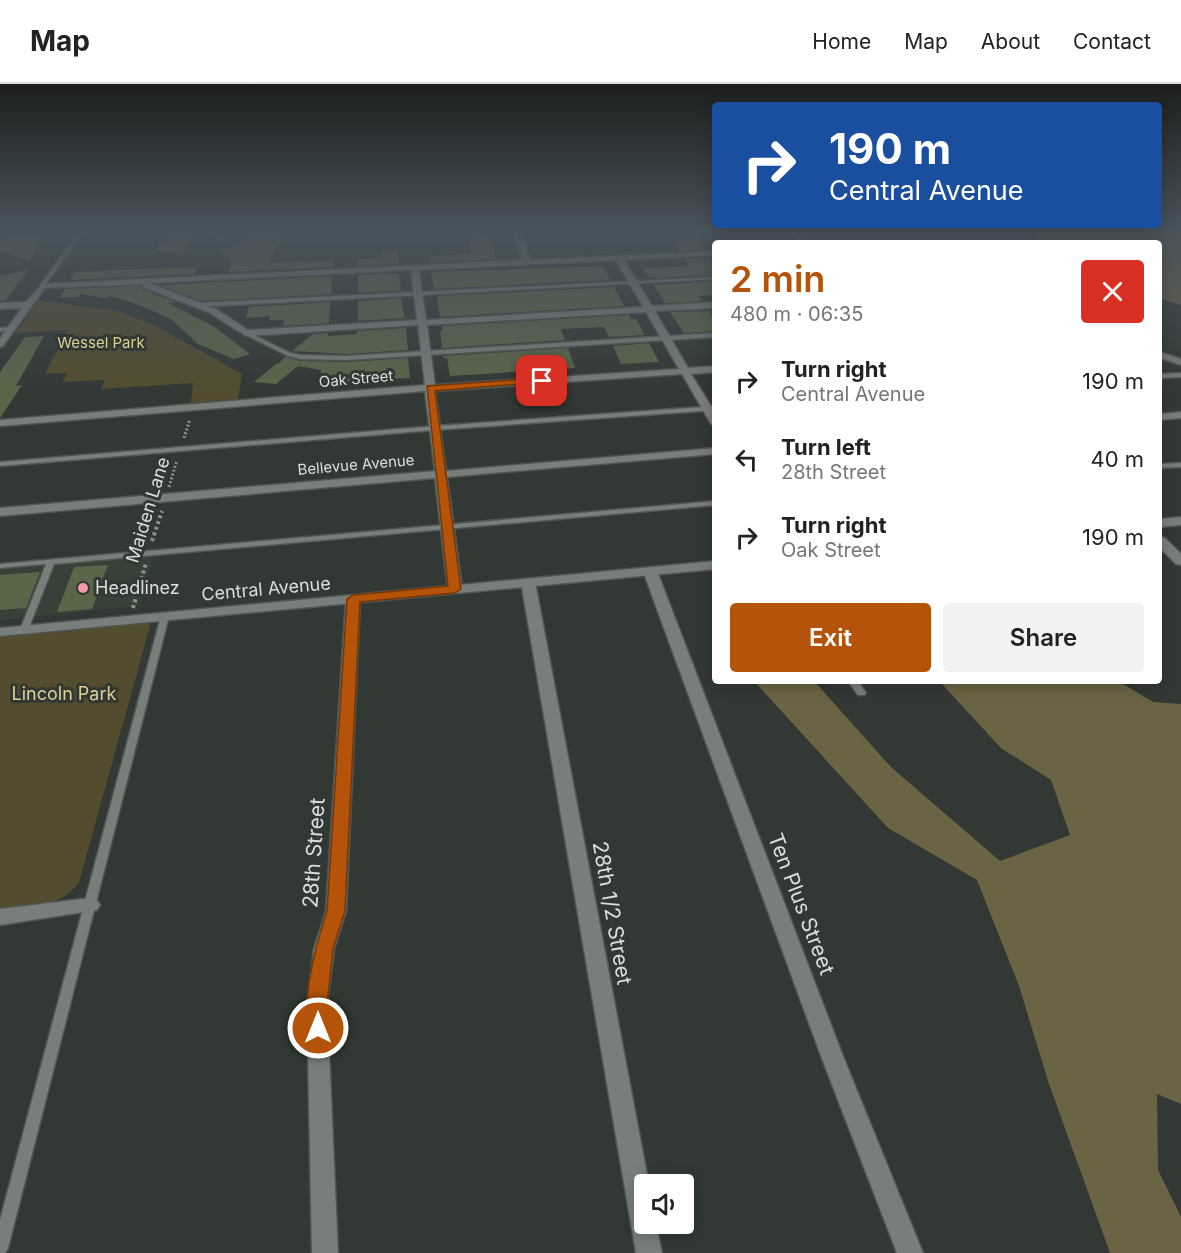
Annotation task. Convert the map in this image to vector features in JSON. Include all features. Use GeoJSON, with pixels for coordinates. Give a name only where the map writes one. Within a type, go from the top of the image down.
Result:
{"type":"FeatureCollection","features":[{"type":"Feature","properties":{"kind":"street"},"geometry":{"type":"LineString","coordinates":[[0,344],[42,286],[56,286]]}},
{"type":"Feature","properties":{"kind":"street"},"geometry":{"type":"LineString","coordinates":[[146,286],[213,311],[246,333],[712,306]]}},
{"type":"Feature","properties":{"kind":"street"},"geometry":{"type":"LineString","coordinates":[[417,286],[455,589]]}},
{"type":"Feature","properties":{"kind":"street"},"geometry":{"type":"LineString","coordinates":[[636,286],[684,371],[711,408]]}},
{"type":"Feature","properties":{"kind":"street"},"geometry":{"type":"LineString","coordinates":[[0,306],[28,304]]}},
{"type":"Feature","properties":{"kind":"street"},"geometry":{"type":"LineString","coordinates":[[1162,356],[1181,362]]}},
{"type":"Feature","properties":{"kind":"street","name":"Oak Street"},"geometry":{"type":"LineString","coordinates":[[0,423],[430,388],[712,369]]}},
{"type":"Feature","properties":{"kind":"street"},"geometry":{"type":"LineString","coordinates":[[1162,417],[1181,415]]}},
{"type":"Feature","properties":{"kind":"street","name":"Bellevue Avenue"},"geometry":{"type":"LineString","coordinates":[[0,512],[166,496],[712,451]]}},
{"type":"Feature","properties":{"kind":"street"},"geometry":{"type":"LineString","coordinates":[[1162,523],[1181,521]]}},
{"type":"Feature","properties":{"kind":"street"},"geometry":{"type":"LineString","coordinates":[[1162,543],[1181,561]]}},
{"type":"Feature","properties":{"kind":"street","name":"Central Avenue"},"geometry":{"type":"LineString","coordinates":[[0,632],[712,565]]}},
{"type":"Feature","properties":{"kind":"street","name":"Ten Plus Street"},"geometry":{"type":"LineString","coordinates":[[650,571],[828,1045],[910,1253]]}},
{"type":"Feature","properties":{"kind":"street","name":"28th 1/2 Street"},"geometry":{"type":"LineString","coordinates":[[528,582],[648,1253]]}},
{"type":"Feature","properties":{"kind":"street","name":"28th Street"},"geometry":{"type":"LineString","coordinates":[[325,1253],[317,1005],[324,949],[336,911],[353,599]]}},
{"type":"Feature","properties":{"kind":"street"},"geometry":{"type":"LineString","coordinates":[[0,917],[90,905]]}},
{"type":"Feature","properties":{"kind":"lane"},"geometry":{"type":"LineString","coordinates":[[198,305],[570,286]]}},
{"type":"Feature","properties":{"kind":"lane"},"geometry":{"type":"LineString","coordinates":[[0,330],[10,329]]}},
{"type":"Feature","properties":{"kind":"lane"},"geometry":{"type":"LineString","coordinates":[[246,333],[288,354],[301,357],[347,358],[712,335]]}},
{"type":"Feature","properties":{"kind":"lane"},"geometry":{"type":"LineString","coordinates":[[1162,376],[1181,375]]}},
{"type":"Feature","properties":{"kind":"lane"},"geometry":{"type":"LineString","coordinates":[[0,464],[711,408]]}},
{"type":"Feature","properties":{"kind":"lane"},"geometry":{"type":"LineString","coordinates":[[1162,466],[1181,465]]}},
{"type":"Feature","properties":{"kind":"lane"},"geometry":{"type":"LineString","coordinates":[[0,566],[712,503]]}},
{"type":"Feature","properties":{"kind":"lane"},"geometry":{"type":"LineString","coordinates":[[24,630],[51,562]]}},
{"type":"Feature","properties":{"kind":"lane"},"geometry":{"type":"LineString","coordinates":[[0,1248],[165,616]]}},
{"type":"Feature","properties":{"kind":"lane"},"geometry":{"type":"LineString","coordinates":[[855,684],[861,693]]}},
{"type":"Feature","properties":{"kind":"path","name":"Maiden Lane"},"geometry":{"type":"LineString","coordinates":[[129,620],[194,407]]}},
{"type":"Feature","properties":{"kind":"shaded area"},"geometry":{"type":"Polygon","coordinates":[[[1162,286],[1181,286],[1181,305],[1162,300],[1162,286]]]}},
{"type":"Feature","properties":{"kind":"shaded area"},"geometry":{"type":"Polygon","coordinates":[[[155,548],[140,606],[0,620],[0,563],[155,548]]]}},
{"type":"Feature","properties":{"kind":"shaded area"},"geometry":{"type":"Polygon","coordinates":[[[757,684],[817,684],[891,767],[1000,861],[1070,835],[1051,780],[1001,748],[942,684],[1123,684],[1153,702],[1181,704],[1181,1104],[1157,1094],[1158,1170],[1181,1217],[1181,1253],[1110,1253],[1049,1084],[1019,986],[977,880],[888,828],[757,684]]]}},
{"type":"Feature","properties":{"kind":"green space","name":"Wessel Park"},"geometry":{"type":"Polygon","coordinates":[[[38,300],[117,311],[156,326],[242,374],[238,399],[191,403],[193,383],[101,389],[105,380],[63,382],[67,373],[45,374],[68,330],[16,333],[38,300]]]}},
{"type":"Feature","properties":{"kind":"green space","name":"Lincoln Park"},"geometry":{"type":"Polygon","coordinates":[[[148,621],[150,626],[79,882],[72,891],[54,901],[0,910],[0,636],[148,621]]]}},
{"type":"Feature","properties":{"kind":"building"},"geometry":{"type":"Polygon","coordinates":[[[0,286],[17,286],[5,301],[0,301],[0,286]]]}},
{"type":"Feature","properties":{"kind":"building"},"geometry":{"type":"Polygon","coordinates":[[[141,286],[142,289],[177,303],[168,303],[215,327],[250,354],[234,359],[198,344],[171,319],[111,296],[105,298],[80,294],[79,297],[60,298],[65,289],[141,286]]]}},
{"type":"Feature","properties":{"kind":"building"},"geometry":{"type":"Polygon","coordinates":[[[161,286],[331,286],[331,294],[201,301],[161,286]]]}},
{"type":"Feature","properties":{"kind":"building"},"geometry":{"type":"Polygon","coordinates":[[[358,286],[400,286],[401,291],[358,293],[358,286]]]}},
{"type":"Feature","properties":{"kind":"building"},"geometry":{"type":"Polygon","coordinates":[[[433,286],[501,286],[434,289],[433,286]]]}},
{"type":"Feature","properties":{"kind":"building"},"geometry":{"type":"Polygon","coordinates":[[[653,286],[712,286],[712,295],[699,296],[702,301],[665,303],[653,286]]]}},
{"type":"Feature","properties":{"kind":"building"},"geometry":{"type":"Polygon","coordinates":[[[614,287],[624,306],[440,317],[437,296],[614,287]]]}},
{"type":"Feature","properties":{"kind":"building"},"geometry":{"type":"Polygon","coordinates":[[[401,298],[405,318],[358,321],[358,301],[401,298]]]}},
{"type":"Feature","properties":{"kind":"building"},"geometry":{"type":"Polygon","coordinates":[[[330,302],[329,323],[283,326],[284,320],[269,320],[270,316],[246,318],[249,307],[330,302]]]}},
{"type":"Feature","properties":{"kind":"building"},"geometry":{"type":"Polygon","coordinates":[[[709,311],[712,315],[712,331],[684,333],[670,312],[709,311]]]}},
{"type":"Feature","properties":{"kind":"building"},"geometry":{"type":"Polygon","coordinates":[[[629,315],[631,319],[636,319],[645,335],[609,337],[604,327],[561,329],[565,340],[442,348],[440,331],[442,331],[442,326],[629,315]]]}},
{"type":"Feature","properties":{"kind":"building"},"geometry":{"type":"Polygon","coordinates":[[[406,328],[408,350],[347,354],[292,351],[313,334],[328,333],[328,336],[357,334],[357,331],[406,328]]]}},
{"type":"Feature","properties":{"kind":"building"},"geometry":{"type":"Polygon","coordinates":[[[44,336],[16,386],[22,385],[0,418],[0,372],[25,337],[44,336]]]}},
{"type":"Feature","properties":{"kind":"building"},"geometry":{"type":"Polygon","coordinates":[[[649,343],[659,362],[621,364],[613,346],[649,343]]]}},
{"type":"Feature","properties":{"kind":"building"},"geometry":{"type":"Polygon","coordinates":[[[568,348],[575,368],[450,376],[447,358],[443,358],[443,356],[568,348]]]}},
{"type":"Feature","properties":{"kind":"building"},"geometry":{"type":"Polygon","coordinates":[[[285,357],[301,361],[347,362],[408,358],[410,378],[340,382],[340,384],[321,386],[321,370],[298,366],[276,384],[254,382],[285,357]]]}},
{"type":"Feature","properties":{"kind":"building","name":"Headlinez"},"geometry":{"type":"Polygon","coordinates":[[[108,565],[92,609],[57,612],[74,567],[108,565]]]}},
{"type":"Feature","properties":{"kind":"building"},"geometry":{"type":"Polygon","coordinates":[[[40,572],[26,608],[0,610],[0,575],[40,572]]]}},
{"type":"Feature","properties":{"kind":"place","name":"Headlinez"},"geometry":{"type":"Point","coordinates":[83,588]}},
{"type":"Feature","properties":{"kind":"route"},"geometry":{"type":"LineString","coordinates":[[318,1028],[317,1005],[324,949],[336,911],[353,599],[455,589],[430,388],[542,381]]}}]}
